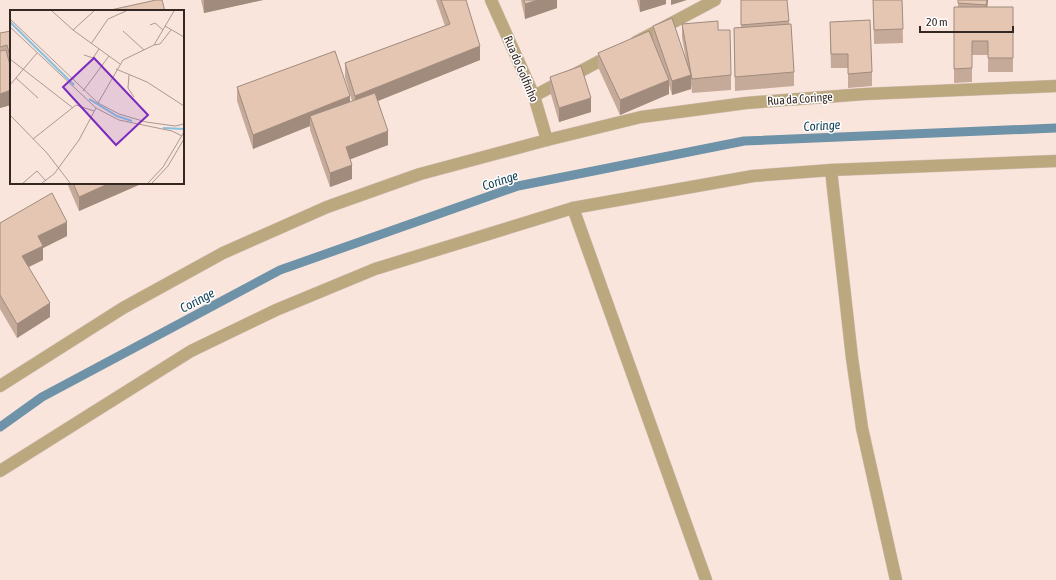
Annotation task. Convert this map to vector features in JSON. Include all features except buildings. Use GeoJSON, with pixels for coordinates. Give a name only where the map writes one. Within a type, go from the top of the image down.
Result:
{"type":"FeatureCollection","features":[{"type":"Feature","properties":{"kind":"street","name":"Rua do Golfinho"},"geometry":{"type":"LineString","coordinates":[[491,0],[534,96],[547,140]]}},
{"type":"Feature","properties":{"kind":"street"},"geometry":{"type":"LineString","coordinates":[[534,96],[715,0]]}},
{"type":"Feature","properties":{"kind":"street","name":"Rua da Coringe"},"geometry":{"type":"LineString","coordinates":[[0,386],[123,308],[223,253],[326,207],[412,176],[641,117],[746,103],[865,94],[1056,86]]}},
{"type":"Feature","properties":{"kind":"street"},"geometry":{"type":"LineString","coordinates":[[0,471],[191,352],[276,310],[375,269],[573,208],[753,176],[832,170],[1056,161]]}},
{"type":"Feature","properties":{"kind":"street"},"geometry":{"type":"LineString","coordinates":[[832,170],[852,358],[862,428],[896,580]]}},
{"type":"Feature","properties":{"kind":"street"},"geometry":{"type":"LineString","coordinates":[[573,208],[706,580]]}},
{"type":"Feature","properties":{"kind":"waterway","name":"Coringe"},"geometry":{"type":"LineString","coordinates":[[0,427],[42,397],[280,270],[518,186],[744,141],[1056,128]]}}]}
